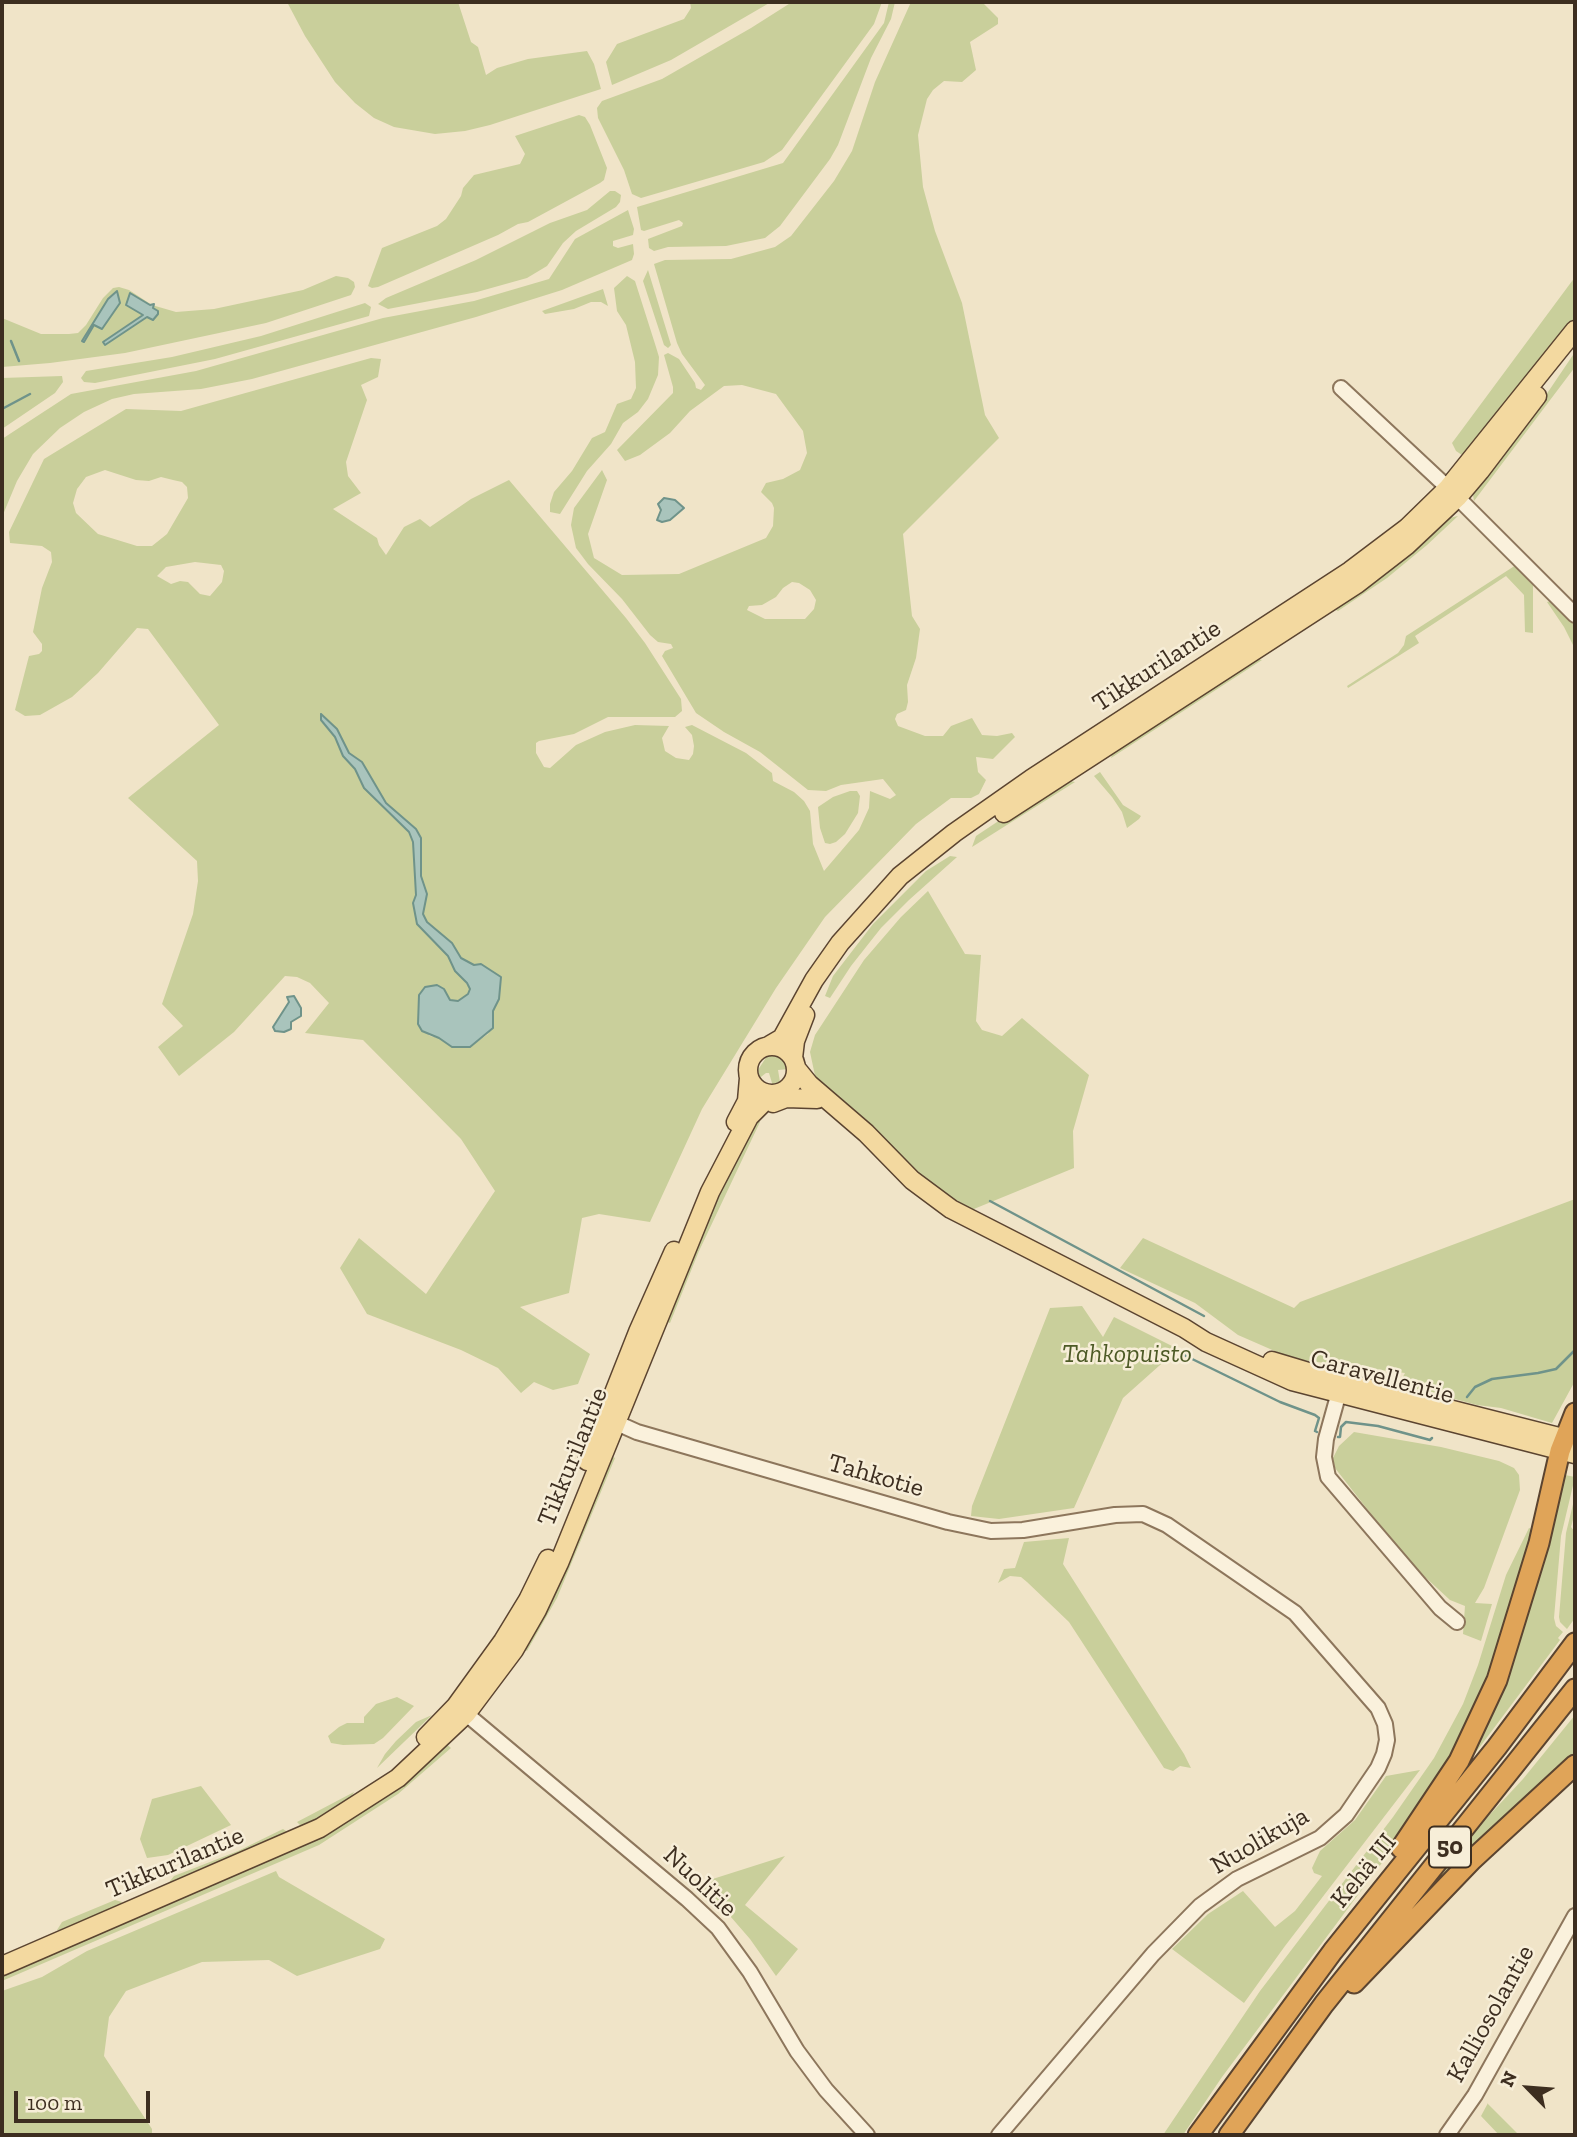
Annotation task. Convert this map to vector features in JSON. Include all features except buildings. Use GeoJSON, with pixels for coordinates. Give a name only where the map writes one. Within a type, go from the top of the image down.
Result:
{"type":"FeatureCollection","features":[{"type":"Feature","properties":{"kind":"highway"},"geometry":{"type":"LineString","coordinates":[[1334,1951],[1367,1894],[1398,1853],[1459,1761],[1482,1715],[1509,1643],[1569,1446],[1575,1413]]}},
{"type":"Feature","properties":{"kind":"highway","name":"Kehä III"},"geometry":{"type":"LineString","coordinates":[[1198,2135],[1334,1951],[1505,1737],[1575,1643]]}},
{"type":"Feature","properties":{"kind":"highway","name":"Kehä III"},"geometry":{"type":"LineString","coordinates":[[1229,2135],[1324,2004],[1575,1689]]}},
{"type":"Feature","properties":{"kind":"highway"},"geometry":{"type":"LineString","coordinates":[[1324,2004],[1360,1978],[1472,1860],[1575,1765]]}},
{"type":"Feature","properties":{"kind":"main road","name":"Tikkurilantie"},"geometry":{"type":"LineString","coordinates":[[795,1063],[795,1041],[804,1015],[847,949],[905,886],[936,859],[1077,764],[1357,584],[1406,547],[1453,492],[1575,330]]}},
{"type":"Feature","properties":{"kind":"main road","name":"Tikkurilantie"},"geometry":{"type":"LineString","coordinates":[[771,1045],[782,1038],[814,980],[840,943],[900,876],[927,853],[1062,759],[1350,571],[1480,471],[1575,345]]}},
{"type":"Feature","properties":{"kind":"main road"},"geometry":{"type":"LineString","coordinates":[[771,1045],[783,1048],[795,1063],[794,1079],[778,1092],[758,1089],[749,1078],[750,1058],[757,1051],[771,1045]]}},
{"type":"Feature","properties":{"kind":"main road","name":"Caravellentie"},"geometry":{"type":"LineString","coordinates":[[795,1063],[809,1084],[848,1116],[912,1180],[951,1209],[1184,1328],[1206,1342],[1292,1381],[1340,1388],[1569,1446]]}},
{"type":"Feature","properties":{"kind":"main road","name":"Tikkurilantie"},"geometry":{"type":"LineString","coordinates":[[2,1966],[320,1828],[398,1777],[514,1650],[537,1610],[667,1264],[747,1101],[749,1078]]}},
{"type":"Feature","properties":{"kind":"main road","name":"Caravellentie"},"geometry":{"type":"LineString","coordinates":[[778,1092],[797,1090],[848,1116]]}},
{"type":"Feature","properties":{"kind":"main road","name":"Tikkurilantie"},"geometry":{"type":"LineString","coordinates":[[610,1419],[710,1192],[749,1117],[778,1092]]}},
{"type":"Feature","properties":{"kind":"main road"},"geometry":{"type":"LineString","coordinates":[[749,1117],[786,1098],[817,1099]]}},
{"type":"Feature","properties":{"kind":"street"},"geometry":{"type":"LineString","coordinates":[[1341,388],[1453,492],[1575,615]]}},
{"type":"Feature","properties":{"kind":"street"},"geometry":{"type":"LineString","coordinates":[[1340,1388],[1325,1448],[1328,1477],[1440,1608],[1457,1622]]}},
{"type":"Feature","properties":{"kind":"street","name":"Tahkotie"},"geometry":{"type":"LineString","coordinates":[[610,1419],[637,1432],[948,1522],[991,1531],[1023,1530],[1115,1515],[1143,1514]]}},
{"type":"Feature","properties":{"kind":"street","name":"Nuolikuja"},"geometry":{"type":"LineString","coordinates":[[999,2135],[1186,1919],[1237,1879],[1320,1838],[1346,1815],[1378,1768],[1384,1754],[1387,1740],[1385,1724],[1378,1708],[1295,1613],[1167,1525],[1143,1514]]}},
{"type":"Feature","properties":{"kind":"street","name":"Nuolitie"},"geometry":{"type":"LineString","coordinates":[[461,1710],[718,1928],[750,1972],[797,2051],[826,2090],[867,2135]]}},
{"type":"Feature","properties":{"kind":"street","name":"Kalliosolantie"},"geometry":{"type":"LineString","coordinates":[[1447,2135],[1475,2095],[1575,1916]]}},
{"type":"Feature","properties":{"kind":"green space"},"geometry":{"type":"Polygon","coordinates":[[[287,2],[458,2],[471,42],[478,47],[486,75],[497,68],[528,59],[587,51],[601,89],[465,131],[435,134],[394,127],[374,118],[335,82],[287,2]]]}},
{"type":"Feature","properties":{"kind":"green space"},"geometry":{"type":"Polygon","coordinates":[[[690,2],[771,2],[671,60],[612,85],[606,62],[617,44],[684,19],[691,8],[690,2]]]}},
{"type":"Feature","properties":{"kind":"green space"},"geometry":{"type":"Polygon","coordinates":[[[792,2],[882,2],[874,24],[782,150],[764,162],[641,198],[632,194],[624,170],[598,118],[597,108],[602,101],[662,79],[792,2]]]}},
{"type":"Feature","properties":{"kind":"green space"},"geometry":{"type":"Polygon","coordinates":[[[889,2],[895,2],[891,19],[871,58],[838,145],[780,226],[765,238],[726,246],[668,247],[654,251],[649,248],[648,239],[682,226],[683,223],[679,220],[641,230],[637,207],[783,163],[884,23],[889,2]]]}},
{"type":"Feature","properties":{"kind":"green space"},"geometry":{"type":"Polygon","coordinates":[[[911,2],[982,2],[998,18],[998,24],[970,42],[976,70],[962,82],[944,81],[933,90],[927,99],[918,135],[923,187],[935,231],[962,303],[985,415],[999,438],[903,534],[912,616],[920,629],[916,658],[907,685],[906,710],[897,714],[895,719],[898,726],[925,736],[943,736],[951,726],[972,718],[982,735],[1012,733],[1015,737],[993,759],[976,757],[978,772],[986,780],[979,794],[971,798],[951,798],[916,824],[825,917],[776,988],[702,1109],[650,1222],[599,1214],[582,1218],[569,1293],[520,1307],[590,1354],[578,1384],[553,1390],[534,1382],[521,1393],[498,1368],[461,1350],[367,1314],[340,1268],[359,1238],[426,1294],[495,1191],[461,1139],[363,1040],[305,1033],[329,1003],[310,983],[297,977],[285,976],[234,1032],[179,1076],[158,1047],[183,1026],[162,1004],[193,914],[198,881],[197,861],[128,798],[219,725],[148,629],[137,628],[98,673],[72,697],[40,715],[25,716],[15,710],[29,656],[42,651],[42,644],[33,632],[42,588],[52,562],[51,552],[42,546],[10,543],[9,532],[44,459],[126,409],[181,411],[371,358],[381,359],[378,377],[361,385],[367,400],[346,462],[348,476],[361,493],[333,509],[377,538],[386,555],[404,527],[420,519],[430,527],[471,499],[509,480],[626,618],[681,699],[682,711],[675,717],[608,717],[574,734],[539,741],[536,743],[536,753],[544,767],[550,768],[576,745],[605,732],[635,725],[669,726],[662,738],[665,751],[676,758],[689,760],[694,746],[692,735],[685,727],[692,725],[746,753],[772,773],[773,781],[794,792],[804,801],[810,811],[813,844],[824,871],[859,830],[869,808],[870,791],[890,799],[896,795],[883,779],[841,785],[826,791],[808,790],[760,752],[696,713],[662,656],[665,651],[673,648],[671,644],[658,642],[650,635],[622,599],[588,564],[576,548],[571,525],[574,508],[602,470],[607,480],[588,534],[594,558],[622,575],[679,574],[766,538],[773,526],[774,508],[761,492],[766,483],[783,479],[800,470],[807,453],[803,431],[776,394],[742,385],[724,386],[690,411],[670,433],[640,455],[625,461],[617,450],[673,393],[664,355],[668,353],[679,359],[696,388],[701,390],[705,385],[677,343],[654,264],[665,260],[731,259],[775,247],[791,236],[834,181],[852,151],[875,82],[911,2]],[[105,470],[86,477],[77,489],[73,503],[76,513],[98,534],[137,546],[152,546],[167,534],[188,498],[187,487],[182,482],[161,477],[149,481],[136,480],[105,470]],[[195,562],[166,567],[157,576],[171,584],[188,582],[200,594],[210,596],[222,582],[224,571],[221,565],[195,562]],[[792,582],[776,597],[762,605],[749,606],[747,610],[765,619],[805,619],[814,609],[816,600],[810,590],[792,582]],[[321,714],[321,721],[335,737],[343,756],[355,769],[364,788],[409,832],[413,842],[417,924],[448,956],[470,989],[468,994],[458,1001],[450,1000],[444,989],[419,995],[418,1024],[430,1036],[439,1038],[452,1047],[470,1047],[488,1034],[494,1019],[493,1011],[499,999],[501,977],[481,964],[474,965],[461,958],[452,943],[427,922],[423,914],[427,894],[421,876],[421,838],[416,829],[386,803],[362,762],[349,753],[337,729],[321,714]]]}},
{"type":"Feature","properties":{"kind":"green space"},"geometry":{"type":"Polygon","coordinates":[[[579,115],[585,117],[590,125],[607,168],[604,180],[528,222],[518,224],[378,287],[368,286],[382,248],[437,226],[446,219],[463,188],[474,175],[520,164],[525,154],[515,136],[579,115]]]}},
{"type":"Feature","properties":{"kind":"green space"},"geometry":{"type":"Polygon","coordinates":[[[610,191],[621,195],[616,207],[576,231],[563,243],[547,266],[527,278],[477,292],[388,309],[378,304],[550,223],[587,210],[610,191]]]}},
{"type":"Feature","properties":{"kind":"green space"},"geometry":{"type":"Polygon","coordinates":[[[628,210],[634,229],[633,235],[613,241],[613,246],[618,248],[633,244],[632,260],[562,290],[476,317],[252,379],[201,389],[134,394],[112,399],[84,412],[60,428],[33,454],[17,481],[2,517],[2,439],[71,394],[196,371],[383,318],[474,301],[549,279],[575,239],[628,210]]]}},
{"type":"Feature","properties":{"kind":"green space"},"geometry":{"type":"Polygon","coordinates":[[[648,270],[671,345],[668,348],[664,345],[643,281],[648,270]]]}},
{"type":"Feature","properties":{"kind":"green space"},"geometry":{"type":"Polygon","coordinates":[[[336,276],[354,282],[351,295],[266,323],[125,353],[2,367],[2,318],[41,334],[78,333],[113,288],[129,290],[152,305],[176,312],[214,309],[303,290],[336,276]]]}},
{"type":"Feature","properties":{"kind":"green space"},"geometry":{"type":"Polygon","coordinates":[[[627,276],[635,281],[656,347],[659,357],[658,375],[648,399],[638,412],[623,423],[611,444],[587,471],[560,514],[550,512],[554,492],[572,471],[592,438],[605,432],[617,404],[631,399],[636,388],[635,362],[626,325],[617,311],[614,288],[627,276]]]}},
{"type":"Feature","properties":{"kind":"green space"},"geometry":{"type":"Polygon","coordinates":[[[1575,277],[1575,325],[1469,455],[1462,455],[1452,443],[1575,277]]]}},
{"type":"Feature","properties":{"kind":"green space"},"geometry":{"type":"Polygon","coordinates":[[[603,289],[608,306],[601,302],[591,302],[574,309],[545,314],[542,311],[603,289]]]}},
{"type":"Feature","properties":{"kind":"green space"},"geometry":{"type":"Polygon","coordinates":[[[365,303],[371,307],[369,316],[215,359],[95,383],[84,382],[81,378],[86,371],[172,357],[261,336],[365,303]]]}},
{"type":"Feature","properties":{"kind":"green space"},"geometry":{"type":"Polygon","coordinates":[[[1575,352],[1575,367],[1474,501],[1477,484],[1548,392],[1575,352]]]}},
{"type":"Feature","properties":{"kind":"green space"},"geometry":{"type":"Polygon","coordinates":[[[62,376],[63,382],[55,393],[2,429],[2,378],[62,376]]]}},
{"type":"Feature","properties":{"kind":"green space"},"geometry":{"type":"Polygon","coordinates":[[[1458,516],[1387,578],[1338,611],[1334,608],[1428,538],[1449,518],[1458,516]]]}},
{"type":"Feature","properties":{"kind":"green space"},"geometry":{"type":"Polygon","coordinates":[[[1516,565],[1533,584],[1533,633],[1525,632],[1524,595],[1506,576],[1415,636],[1419,643],[1348,688],[1347,686],[1398,653],[1406,636],[1516,565]]]}},
{"type":"Feature","properties":{"kind":"green space"},"geometry":{"type":"Polygon","coordinates":[[[1551,601],[1575,624],[1575,649],[1547,602],[1551,601]]]}},
{"type":"Feature","properties":{"kind":"green space"},"geometry":{"type":"Polygon","coordinates":[[[1253,658],[1262,660],[1111,758],[1114,749],[1253,658]]]}},
{"type":"Feature","properties":{"kind":"green space"},"geometry":{"type":"Polygon","coordinates":[[[1100,772],[1123,805],[1141,816],[1127,828],[1122,812],[1094,776],[1100,772]]]}},
{"type":"Feature","properties":{"kind":"green space"},"geometry":{"type":"Polygon","coordinates":[[[1070,781],[1075,782],[972,847],[976,836],[1012,812],[1070,781]]]}},
{"type":"Feature","properties":{"kind":"green space"},"geometry":{"type":"Polygon","coordinates":[[[857,791],[860,796],[858,813],[845,834],[836,842],[825,843],[818,807],[833,797],[857,791]]]}},
{"type":"Feature","properties":{"kind":"green space"},"geometry":{"type":"Polygon","coordinates":[[[950,856],[957,857],[881,928],[830,998],[825,996],[833,976],[873,924],[926,871],[950,856]]]}},
{"type":"Feature","properties":{"kind":"green space"},"geometry":{"type":"Polygon","coordinates":[[[928,891],[965,954],[981,955],[976,1021],[982,1030],[1002,1036],[1022,1018],[1089,1075],[1073,1131],[1074,1168],[969,1211],[941,1195],[817,1085],[810,1052],[815,1035],[864,960],[901,917],[928,891]]]}},
{"type":"Feature","properties":{"kind":"green space"},"geometry":{"type":"Polygon","coordinates":[[[769,1053],[786,1061],[789,1069],[778,1070],[780,1082],[783,1083],[774,1087],[771,1086],[769,1073],[757,1080],[756,1073],[769,1053]]]}},
{"type":"Feature","properties":{"kind":"green space"},"geometry":{"type":"Polygon","coordinates":[[[758,1120],[760,1122],[699,1251],[670,1323],[662,1320],[722,1175],[758,1120]]]}},
{"type":"Feature","properties":{"kind":"green space"},"geometry":{"type":"Polygon","coordinates":[[[1575,1199],[1575,1381],[1552,1423],[1399,1384],[1405,1373],[1293,1359],[1238,1335],[1195,1303],[1120,1268],[1143,1238],[1294,1308],[1300,1302],[1575,1199]]]}},
{"type":"Feature","properties":{"kind":"green space","name":"Tahkopuisto"},"geometry":{"type":"Polygon","coordinates":[[[1082,1306],[1103,1337],[1114,1317],[1178,1349],[1123,1398],[1074,1508],[999,1519],[971,1516],[972,1506],[1050,1308],[1082,1306]]]}},
{"type":"Feature","properties":{"kind":"green space"},"geometry":{"type":"Polygon","coordinates":[[[1354,1432],[1441,1447],[1499,1461],[1514,1468],[1519,1475],[1520,1490],[1484,1588],[1475,1603],[1492,1604],[1481,1641],[1463,1634],[1465,1606],[1450,1600],[1424,1576],[1389,1537],[1335,1468],[1333,1458],[1339,1446],[1354,1432]]]}},
{"type":"Feature","properties":{"kind":"green space"},"geometry":{"type":"Polygon","coordinates":[[[607,1454],[615,1458],[557,1598],[527,1651],[524,1649],[607,1454]]]}},
{"type":"Feature","properties":{"kind":"green space"},"geometry":{"type":"Polygon","coordinates":[[[1560,1476],[1575,1477],[1561,1536],[1554,1618],[1556,1626],[1563,1632],[1558,1638],[1560,1640],[1470,1760],[1560,1476]]]}},
{"type":"Feature","properties":{"kind":"green space"},"geometry":{"type":"Polygon","coordinates":[[[1575,1496],[1571,1527],[1575,1532],[1575,1618],[1567,1629],[1559,1617],[1566,1533],[1575,1496]]]}},
{"type":"Feature","properties":{"kind":"green space"},"geometry":{"type":"Polygon","coordinates":[[[1529,1528],[1534,1530],[1500,1653],[1454,1757],[1396,1844],[1222,2077],[1183,2135],[1163,2135],[1260,1991],[1393,1817],[1434,1758],[1463,1704],[1506,1575],[1529,1528]]]}},
{"type":"Feature","properties":{"kind":"green space"},"geometry":{"type":"Polygon","coordinates":[[[1069,1538],[1063,1564],[1191,1768],[1180,1766],[1173,1771],[1164,1768],[1069,1622],[1021,1577],[1010,1576],[998,1583],[1004,1569],[1015,1568],[1024,1542],[1069,1538]]]}},
{"type":"Feature","properties":{"kind":"green space"},"geometry":{"type":"Polygon","coordinates":[[[397,1697],[414,1706],[383,1738],[374,1744],[331,1743],[328,1736],[339,1727],[347,1723],[364,1723],[364,1717],[376,1704],[397,1697]]]}},
{"type":"Feature","properties":{"kind":"green space"},"geometry":{"type":"Polygon","coordinates":[[[432,1715],[377,1768],[396,1741],[416,1722],[432,1715]]]}},
{"type":"Feature","properties":{"kind":"green space"},"geometry":{"type":"Polygon","coordinates":[[[1575,1715],[1575,1758],[1396,1930],[1482,1823],[1523,1779],[1575,1715]]]}},
{"type":"Feature","properties":{"kind":"green space"},"geometry":{"type":"Polygon","coordinates":[[[444,1742],[451,1748],[398,1794],[319,1845],[2,1981],[2,1973],[293,1848],[444,1742]]]}},
{"type":"Feature","properties":{"kind":"green space"},"geometry":{"type":"Polygon","coordinates":[[[1420,1770],[1244,2003],[1172,1949],[1208,1914],[1243,1891],[1275,1927],[1295,1911],[1322,1876],[1314,1873],[1312,1868],[1320,1851],[1355,1820],[1386,1776],[1420,1770]]]}},
{"type":"Feature","properties":{"kind":"green space"},"geometry":{"type":"Polygon","coordinates":[[[201,1786],[231,1825],[168,1855],[147,1858],[140,1839],[152,1799],[201,1786]]]}},
{"type":"Feature","properties":{"kind":"green space"},"geometry":{"type":"Polygon","coordinates":[[[354,1792],[351,1798],[325,1816],[302,1827],[297,1822],[354,1792]]]}},
{"type":"Feature","properties":{"kind":"green space"},"geometry":{"type":"Polygon","coordinates":[[[283,1829],[289,1833],[167,1885],[174,1876],[238,1851],[283,1829]]]}},
{"type":"Feature","properties":{"kind":"green space"},"geometry":{"type":"Polygon","coordinates":[[[785,1856],[745,1905],[798,1949],[776,1976],[750,1939],[711,1894],[697,1884],[785,1856]]]}},
{"type":"Feature","properties":{"kind":"green space"},"geometry":{"type":"Polygon","coordinates":[[[276,1871],[279,1877],[385,1939],[380,1949],[297,1976],[269,1960],[202,1962],[126,1991],[109,2017],[104,2056],[152,2129],[152,2135],[2,2135],[2,1991],[42,1977],[87,1951],[276,1871]]]}},
{"type":"Feature","properties":{"kind":"green space"},"geometry":{"type":"Polygon","coordinates":[[[115,1900],[122,1902],[117,1908],[67,1930],[57,1930],[62,1922],[115,1900]]]}},
{"type":"Feature","properties":{"kind":"green space"},"geometry":{"type":"Polygon","coordinates":[[[1488,2103],[1519,2135],[1499,2135],[1481,2116],[1488,2103]]]}},
{"type":"Feature","properties":{"kind":"water"},"geometry":{"type":"Polygon","coordinates":[[[117,291],[120,303],[102,329],[94,325],[84,342],[82,341],[108,299],[117,291]]]}},
{"type":"Feature","properties":{"kind":"water"},"geometry":{"type":"Polygon","coordinates":[[[130,293],[150,305],[154,304],[153,308],[158,314],[153,320],[147,317],[105,345],[103,342],[143,315],[126,305],[130,293]]]}},
{"type":"Feature","properties":{"kind":"water"},"geometry":{"type":"Polygon","coordinates":[[[664,498],[675,500],[684,508],[670,520],[662,522],[657,520],[661,510],[658,504],[664,498]]]}},
{"type":"Feature","properties":{"kind":"water"},"geometry":{"type":"Polygon","coordinates":[[[321,714],[337,729],[349,753],[362,762],[386,803],[416,829],[421,838],[421,876],[427,894],[423,914],[427,922],[452,943],[461,958],[474,965],[481,964],[501,977],[499,999],[493,1011],[493,1028],[470,1047],[452,1047],[422,1031],[418,1024],[419,995],[425,987],[437,985],[444,989],[450,1000],[458,1001],[468,994],[470,989],[455,971],[448,956],[417,924],[413,903],[416,895],[413,842],[409,832],[364,788],[355,769],[343,756],[335,737],[321,720],[321,714]]]}},
{"type":"Feature","properties":{"kind":"water"},"geometry":{"type":"Polygon","coordinates":[[[294,996],[301,1008],[301,1016],[291,1022],[291,1029],[284,1032],[275,1031],[273,1027],[289,1002],[287,997],[294,996]]]}},
{"type":"Feature","properties":{"kind":"waterway"},"geometry":{"type":"LineString","coordinates":[[11,341],[19,361]]}},
{"type":"Feature","properties":{"kind":"waterway"},"geometry":{"type":"LineString","coordinates":[[2,409],[30,394]]}},
{"type":"Feature","properties":{"kind":"waterway"},"geometry":{"type":"LineString","coordinates":[[990,1201],[1204,1316]]}},
{"type":"Feature","properties":{"kind":"waterway"},"geometry":{"type":"LineString","coordinates":[[1467,1397],[1475,1387],[1492,1379],[1556,1369],[1575,1350]]}},
{"type":"Feature","properties":{"kind":"waterway"},"geometry":{"type":"LineString","coordinates":[[1185,1353],[1184,1355],[1280,1402],[1315,1415],[1319,1418],[1315,1431],[1317,1432]]}},
{"type":"Feature","properties":{"kind":"waterway"},"geometry":{"type":"LineString","coordinates":[[1338,1437],[1346,1422],[1378,1426],[1430,1440],[1432,1438]]}}]}
